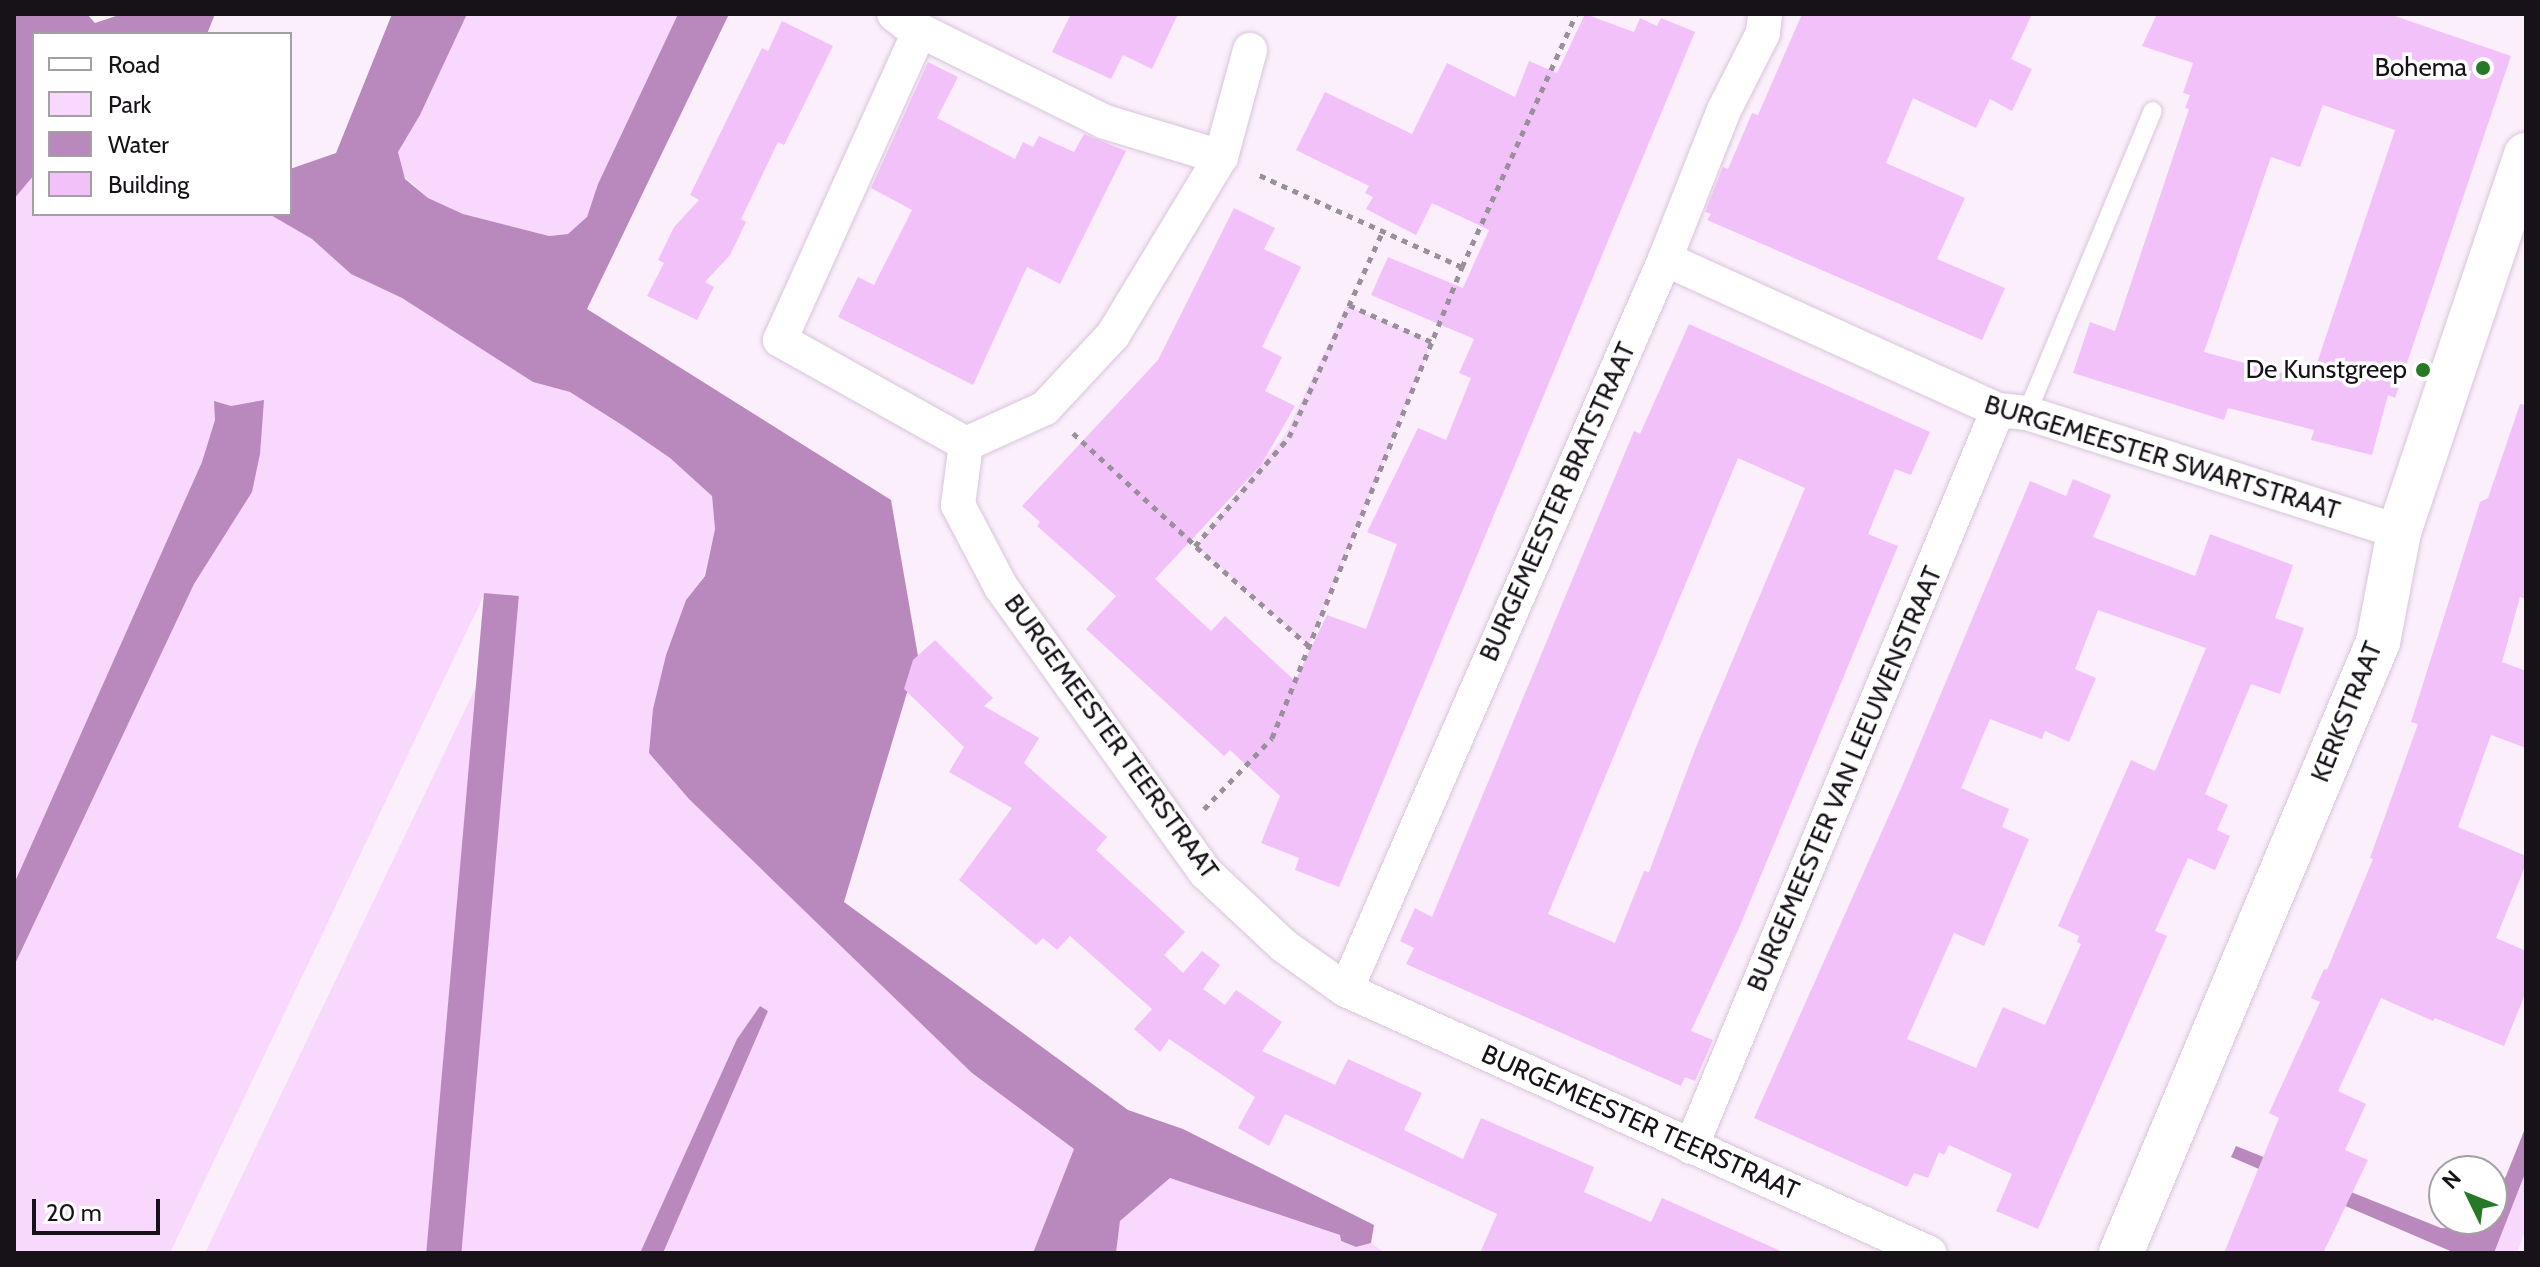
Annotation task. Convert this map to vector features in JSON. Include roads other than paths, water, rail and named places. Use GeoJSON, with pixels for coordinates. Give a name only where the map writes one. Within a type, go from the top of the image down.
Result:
{"type":"FeatureCollection","features":[{"type":"Feature","properties":{"kind":"street","name":"BURGEMEESTER BRATSTRAAT"},"geometry":{"type":"LineString","coordinates":[[1346,990],[1665,259],[1724,110],[1763,33],[1765,14]]}},
{"type":"Feature","properties":{"kind":"street"},"geometry":{"type":"LineString","coordinates":[[1221,157],[1105,122],[908,21],[780,340],[966,444],[1045,408],[1113,335],[1221,157],[1250,50]]}},
{"type":"Feature","properties":{"kind":"street","name":"KERKSTRAAT"},"geometry":{"type":"LineString","coordinates":[[2121,1253],[2378,642],[2399,532],[2526,155]]}},
{"type":"Feature","properties":{"kind":"street","name":"BURGEMEESTER SWARTSTRAAT"},"geometry":{"type":"LineString","coordinates":[[1665,259],[2012,412],[2399,532]]}},
{"type":"Feature","properties":{"kind":"street","name":"BURGEMEESTER VAN LEEUWENSTRAAT"},"geometry":{"type":"LineString","coordinates":[[1691,1147],[2012,412]]}},
{"type":"Feature","properties":{"kind":"street","name":"BURGEMEESTER TEERSTRAAT"},"geometry":{"type":"LineString","coordinates":[[966,444],[958,505],[1001,587],[1205,872],[1284,946],[1346,990],[1929,1253]]}},
{"type":"Feature","properties":{"kind":"lane"},"geometry":{"type":"LineString","coordinates":[[2012,412],[2153,111]]}},
{"type":"Feature","properties":{"kind":"water"},"geometry":{"type":"Polygon","coordinates":[[[14,14],[87,14],[95,23],[122,14],[215,14],[208,32],[32,32],[32,177],[14,199],[14,14]]]}},
{"type":"Feature","properties":{"kind":"water"},"geometry":{"type":"Polygon","coordinates":[[[392,14],[467,14],[420,115],[398,152],[405,179],[428,198],[463,214],[549,236],[568,234],[587,217],[598,184],[678,14],[729,14],[587,309],[891,500],[918,656],[844,902],[1128,1110],[1183,1129],[1374,1225],[1371,1243],[1356,1247],[1341,1241],[1340,1235],[1170,1178],[1120,1221],[1116,1253],[1033,1253],[1074,1149],[972,1073],[689,799],[649,753],[653,709],[666,655],[686,600],[705,576],[715,529],[712,496],[670,458],[625,427],[570,392],[533,382],[402,298],[351,274],[312,239],[272,216],[292,216],[292,168],[336,153],[392,14]]]}},
{"type":"Feature","properties":{"kind":"water"},"geometry":{"type":"Polygon","coordinates":[[[264,400],[260,454],[252,492],[194,584],[14,966],[14,884],[202,462],[215,420],[214,401],[231,406],[264,400]]]}},
{"type":"Feature","properties":{"kind":"water"},"geometry":{"type":"Polygon","coordinates":[[[484,593],[519,596],[461,1253],[426,1253],[484,593]]]}},
{"type":"Feature","properties":{"kind":"water"},"geometry":{"type":"Polygon","coordinates":[[[760,1006],[768,1011],[663,1253],[640,1253],[737,1039],[760,1006]]]}},
{"type":"Feature","properties":{"kind":"water"},"geometry":{"type":"Polygon","coordinates":[[[2526,1126],[2526,1171],[2508,1217],[2508,1171],[2526,1126]]]}},
{"type":"Feature","properties":{"kind":"water"},"geometry":{"type":"Polygon","coordinates":[[[2236,1146],[2428,1223],[2428,1235],[2501,1235],[2494,1253],[2455,1253],[2231,1157],[2236,1146]]]}},
{"type":"Feature","properties":{"kind":"place","name":"Bohema"},"geometry":{"type":"Point","coordinates":[2483,68]}},
{"type":"Feature","properties":{"kind":"place","name":"De Kunstgreep"},"geometry":{"type":"Point","coordinates":[2423,370]}}]}
